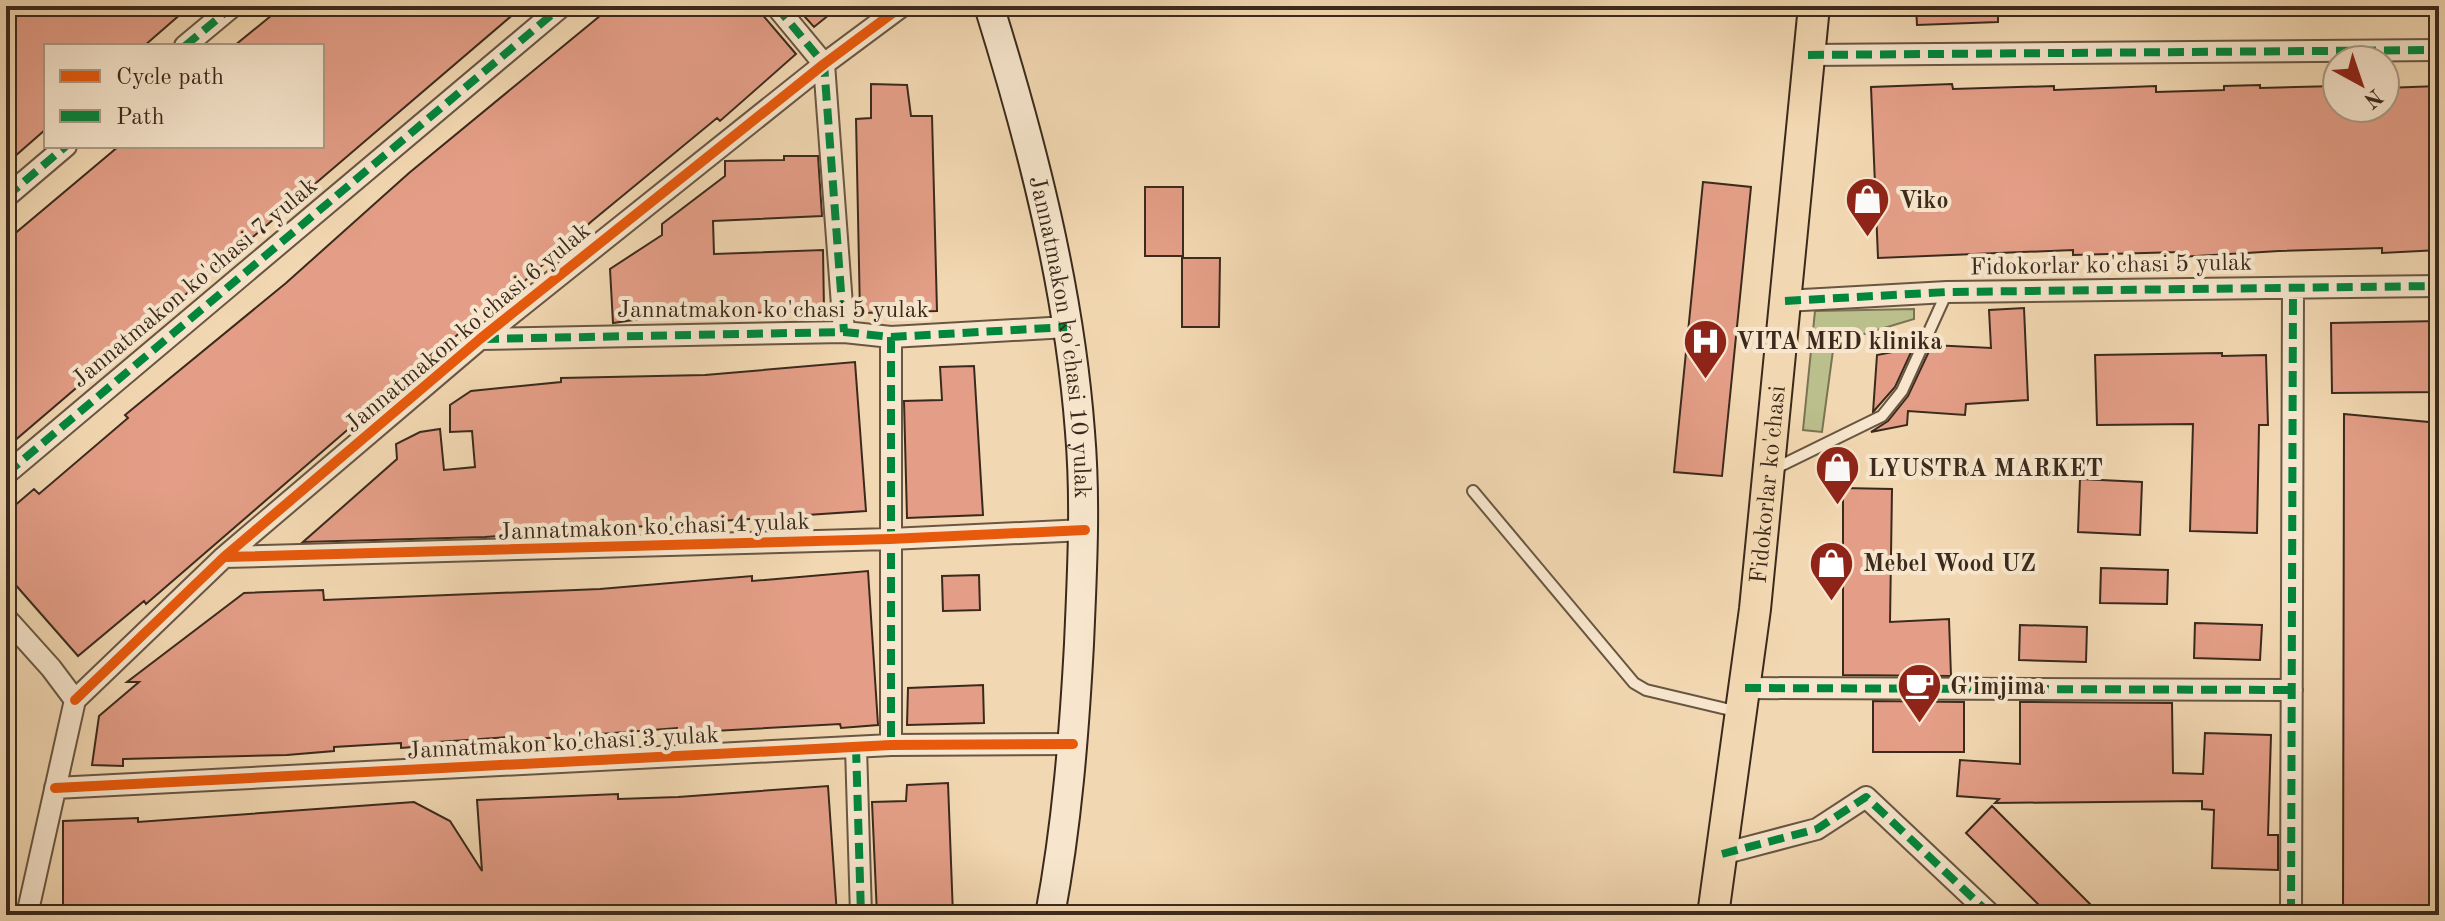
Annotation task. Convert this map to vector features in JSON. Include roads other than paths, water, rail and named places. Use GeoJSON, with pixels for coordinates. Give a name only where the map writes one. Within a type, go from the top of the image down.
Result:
{"type":"FeatureCollection","features":[{"type":"Feature","properties":{"kind":"main road","name":"Fidokorlar ko'chasi"},"geometry":{"type":"LineString","coordinates":[[1713,915],[1743,700],[1814,6]]}},
{"type":"Feature","properties":{"kind":"street"},"geometry":{"type":"LineString","coordinates":[[187,44],[233,6]]}},
{"type":"Feature","properties":{"kind":"street","name":"Jannatmakon ko'chasi 7 yulak"},"geometry":{"type":"LineString","coordinates":[[6,474],[562,6]]}},
{"type":"Feature","properties":{"kind":"street"},"geometry":{"type":"LineString","coordinates":[[776,6],[824,64],[844,332]]}},
{"type":"Feature","properties":{"kind":"street","name":"Jannatmakon ko'chasi 6 yulak"},"geometry":{"type":"LineString","coordinates":[[75,700],[224,557],[480,339],[824,64],[902,6]]}},
{"type":"Feature","properties":{"kind":"street","name":"Jannatmakon ko'chasi 10 yulak"},"geometry":{"type":"LineString","coordinates":[[989,6],[1028,135],[1067,327],[1080,430],[1085,530],[1073,744],[1062,852],[1050,915]]}},
{"type":"Feature","properties":{"kind":"street"},"geometry":{"type":"LineString","coordinates":[[1808,55],[2439,50]]}},
{"type":"Feature","properties":{"kind":"street"},"geometry":{"type":"LineString","coordinates":[[6,197],[64,148]]}},
{"type":"Feature","properties":{"kind":"street","name":"Fidokorlar ko'chasi 5 yulak"},"geometry":{"type":"LineString","coordinates":[[1785,301],[1947,292],[2439,286]]}},
{"type":"Feature","properties":{"kind":"street"},"geometry":{"type":"LineString","coordinates":[[2291,915],[2293,288]]}},
{"type":"Feature","properties":{"kind":"street","name":"Jannatmakon ko'chasi 5 yulak"},"geometry":{"type":"LineString","coordinates":[[480,339],[844,332],[891,337],[1067,327]]}},
{"type":"Feature","properties":{"kind":"street"},"geometry":{"type":"LineString","coordinates":[[891,337],[891,745]]}},
{"type":"Feature","properties":{"kind":"street","name":"Jannatmakon ko'chasi 4 yulak"},"geometry":{"type":"LineString","coordinates":[[224,557],[890,539],[1085,530]]}},
{"type":"Feature","properties":{"kind":"street"},"geometry":{"type":"LineString","coordinates":[[6,618],[75,700],[27,915]]}},
{"type":"Feature","properties":{"kind":"street"},"geometry":{"type":"LineString","coordinates":[[1743,700],[2292,690]]}},
{"type":"Feature","properties":{"kind":"street","name":"Jannatmakon ko'chasi 3 yulak"},"geometry":{"type":"LineString","coordinates":[[55,788],[891,745],[1073,744]]}},
{"type":"Feature","properties":{"kind":"street"},"geometry":{"type":"LineString","coordinates":[[856,747],[861,915]]}},
{"type":"Feature","properties":{"kind":"street"},"geometry":{"type":"LineString","coordinates":[[1722,854],[1817,829],[1866,797],[1991,915]]}},
{"type":"Feature","properties":{"kind":"lane"},"geometry":{"type":"LineString","coordinates":[[1768,472],[1882,416],[1908,381],[1947,292]]}},
{"type":"Feature","properties":{"kind":"lane"},"geometry":{"type":"LineString","coordinates":[[1473,491],[1634,683],[1646,690],[1743,700]]}},
{"type":"Feature","properties":{"kind":"place","name":"Viko"},"geometry":{"type":"Point","coordinates":[1868,239]}},
{"type":"Feature","properties":{"kind":"place","name":"VITA MED klinika"},"geometry":{"type":"Point","coordinates":[1705,380]}},
{"type":"Feature","properties":{"kind":"place","name":"LYUSTRA MARKET"},"geometry":{"type":"Point","coordinates":[1837,507]}},
{"type":"Feature","properties":{"kind":"place","name":"Mebel Wood UZ"},"geometry":{"type":"Point","coordinates":[1832,602]}},
{"type":"Feature","properties":{"kind":"place","name":"G'imjima"},"geometry":{"type":"Point","coordinates":[1919,725]}}]}
